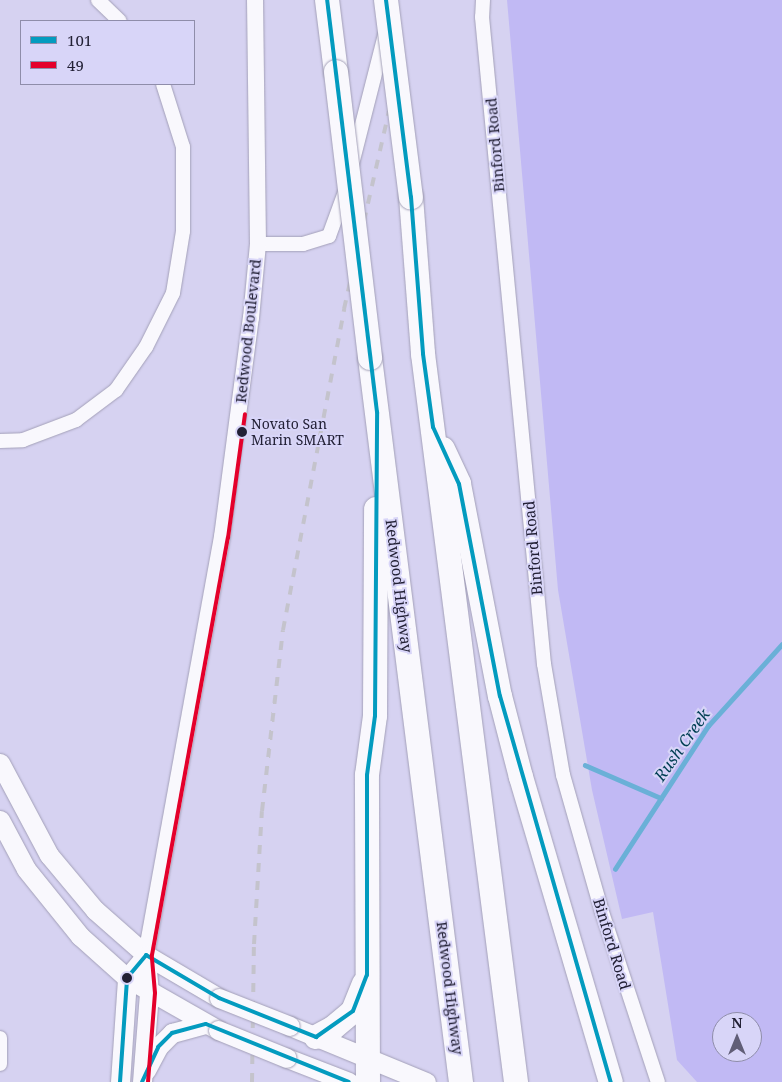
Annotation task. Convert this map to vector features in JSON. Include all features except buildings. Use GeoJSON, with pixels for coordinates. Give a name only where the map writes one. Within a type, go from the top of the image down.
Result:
{"type":"FeatureCollection","features":[{"type":"Feature","properties":{"kind":"highway","name":"Redwood Highway"},"geometry":{"type":"LineString","coordinates":[[327,0],[461,1082]]}},
{"type":"Feature","properties":{"kind":"highway"},"geometry":{"type":"LineString","coordinates":[[386,0],[411,197],[423,354],[434,427],[516,1082]]}},
{"type":"Feature","properties":{"kind":"highway"},"geometry":{"type":"LineString","coordinates":[[368,1082],[367,775],[375,716],[377,412]]}},
{"type":"Feature","properties":{"kind":"highway"},"geometry":{"type":"LineString","coordinates":[[434,427],[459,484],[503,704],[543,854],[611,1082]]}},
{"type":"Feature","properties":{"kind":"highway"},"geometry":{"type":"LineString","coordinates":[[316,1036],[333,1028],[354,1011],[367,975]]}},
{"type":"Feature","properties":{"kind":"main road"},"geometry":{"type":"LineString","coordinates":[[0,763],[49,855],[69,882],[146,955],[219,998],[424,1081]]}},
{"type":"Feature","properties":{"kind":"main road"},"geometry":{"type":"LineString","coordinates":[[0,820],[26,869],[53,906],[80,936],[127,978],[149,993],[212,1027],[349,1082]]}},
{"type":"Feature","properties":{"kind":"main road","name":"Redwood Boulevard"},"geometry":{"type":"LineString","coordinates":[[127,978],[146,955]]}},
{"type":"Feature","properties":{"kind":"main road","name":"Redwood Boulevard"},"geometry":{"type":"LineString","coordinates":[[142,1080],[149,993],[146,955]]}},
{"type":"Feature","properties":{"kind":"main road"},"geometry":{"type":"LineString","coordinates":[[120,1082],[127,978]]}},
{"type":"Feature","properties":{"kind":"main road"},"geometry":{"type":"LineString","coordinates":[[142,1080],[158,1047],[172,1033],[212,1027]]}},
{"type":"Feature","properties":{"kind":"street"},"geometry":{"type":"LineString","coordinates":[[98,0],[119,20]]}},
{"type":"Feature","properties":{"kind":"street","name":"Redwood Boulevard"},"geometry":{"type":"LineString","coordinates":[[146,955],[222,537],[258,244],[255,0]]}},
{"type":"Feature","properties":{"kind":"street"},"geometry":{"type":"LineString","coordinates":[[258,244],[303,244],[329,236],[340,213],[394,0]]}},
{"type":"Feature","properties":{"kind":"street","name":"Binford Road"},"geometry":{"type":"LineString","coordinates":[[483,0],[482,17],[544,664],[566,784],[621,973],[658,1082]]}},
{"type":"Feature","properties":{"kind":"street"},"geometry":{"type":"LineString","coordinates":[[0,441],[23,440],[76,420],[116,390],[146,347],[173,294],[184,231],[183,146],[163,85]]}},
{"type":"Feature","properties":{"kind":"street"},"geometry":{"type":"LineString","coordinates":[[0,1038],[0,1064]]}},
{"type":"Feature","properties":{"kind":"shaded area"},"geometry":{"type":"Polygon","coordinates":[[[507,0],[782,0],[782,1082],[697,1082],[677,1060],[653,912],[622,919],[592,790],[558,590],[507,0]]]}},
{"type":"Feature","properties":{"kind":"waterway","name":"Rush Creek"},"geometry":{"type":"LineString","coordinates":[[615,869],[708,726],[782,644]]}},
{"type":"Feature","properties":{"kind":"waterway"},"geometry":{"type":"LineString","coordinates":[[585,765],[661,798]]}},
{"type":"Feature","properties":{"kind":"railway"},"geometry":{"type":"LineString","coordinates":[[252,1082],[254,944],[262,811],[283,630],[344,309],[392,97]]}},
{"type":"Feature","properties":{"kind":"transit line","name":"101"},"geometry":{"type":"LineString","coordinates":[[120,1082],[127,978],[146,955],[219,998],[316,1037],[353,1011],[367,975],[367,775],[375,716],[377,412],[327,0]]}},
{"type":"Feature","properties":{"kind":"transit line","name":"101"},"geometry":{"type":"LineString","coordinates":[[386,0],[411,197],[423,354],[433,427],[459,484],[500,696],[611,1082]]}},
{"type":"Feature","properties":{"kind":"transit line","name":"49"},"geometry":{"type":"LineString","coordinates":[[148,1082],[155,993],[152,955],[228,538],[245,414]]}},
{"type":"Feature","properties":{"kind":"transit line","name":"101"},"geometry":{"type":"LineString","coordinates":[[142,1082],[158,1047],[172,1033],[206,1024],[349,1082]]}},
{"type":"Feature","properties":{"kind":"place","name":"Novato San Marin SMART"},"geometry":{"type":"Point","coordinates":[242,432]}}]}
